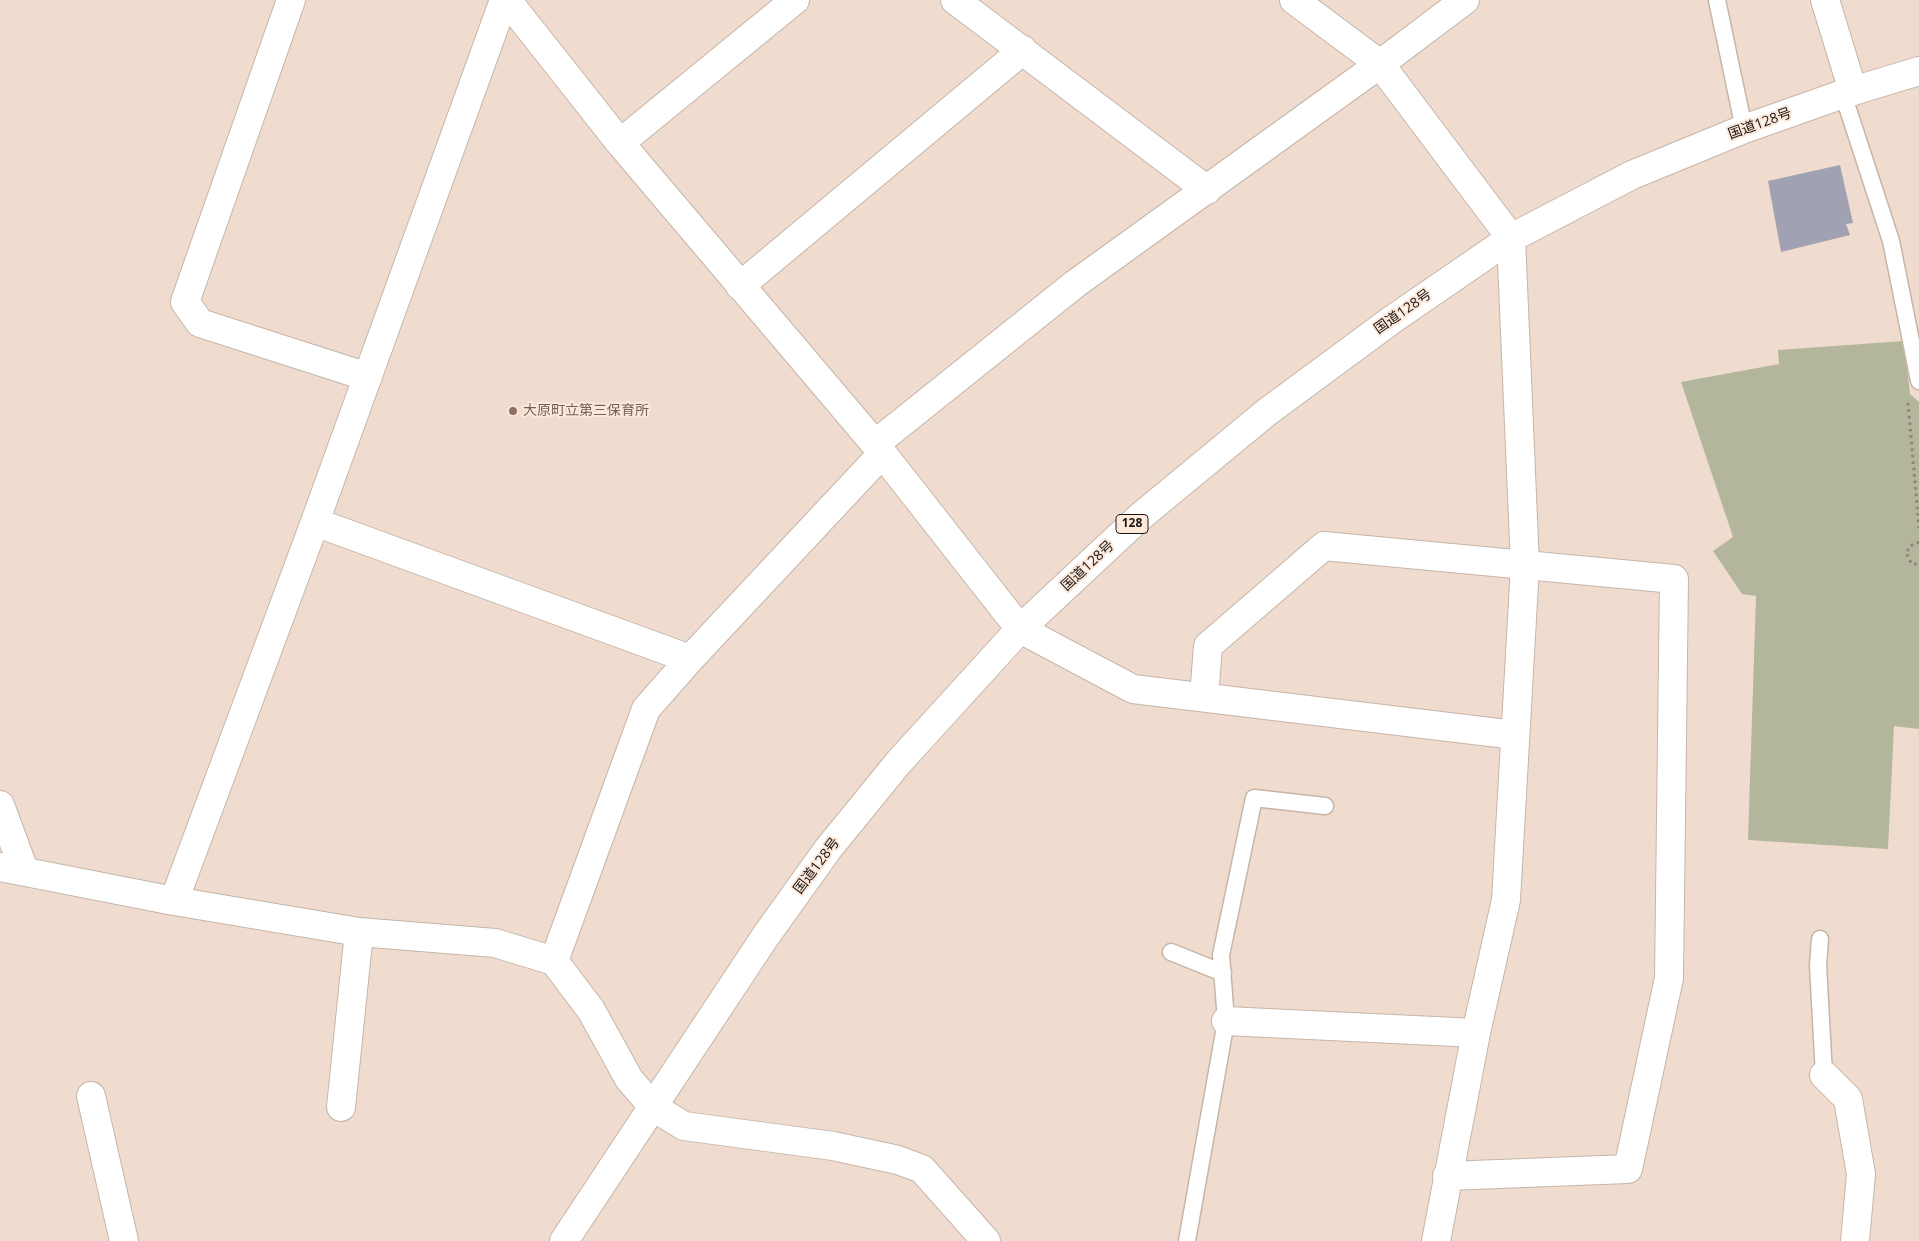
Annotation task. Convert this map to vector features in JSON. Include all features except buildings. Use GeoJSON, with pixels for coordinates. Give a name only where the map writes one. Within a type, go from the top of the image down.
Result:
{"type":"FeatureCollection","features":[{"type":"Feature","properties":{"kind":"main road"},"geometry":{"type":"LineString","coordinates":[[291,0],[185,302],[200,323],[368,377]]}},
{"type":"Feature","properties":{"kind":"main road"},"geometry":{"type":"LineString","coordinates":[[174,901],[316,522],[505,0]]}},
{"type":"Feature","properties":{"kind":"main road"},"geometry":{"type":"LineString","coordinates":[[505,0],[620,144],[878,449],[1020,629],[1133,689],[1515,735]]}},
{"type":"Feature","properties":{"kind":"main road"},"geometry":{"type":"LineString","coordinates":[[620,144],[795,0]]}},
{"type":"Feature","properties":{"kind":"main road"},"geometry":{"type":"LineString","coordinates":[[955,0],[1207,190]]}},
{"type":"Feature","properties":{"kind":"main road"},"geometry":{"type":"LineString","coordinates":[[1294,0],[1380,64],[1511,238],[1524,566],[1506,900],[1476,1033],[1436,1241]]}},
{"type":"Feature","properties":{"kind":"main road"},"geometry":{"type":"LineString","coordinates":[[554,961],[646,709],[878,449],[1076,284],[1380,64],[1465,0]]}},
{"type":"Feature","properties":{"kind":"main road"},"geometry":{"type":"LineString","coordinates":[[1825,0],[1848,93]]}},
{"type":"Feature","properties":{"kind":"main road"},"geometry":{"type":"LineString","coordinates":[[740,286],[1023,50]]}},
{"type":"Feature","properties":{"kind":"main road","name":"国道128号"},"geometry":{"type":"LineString","coordinates":[[564,1241],[765,937],[828,849],[898,763],[1020,629],[1141,516],[1267,412],[1393,319],[1511,238],[1632,175],[1744,129],[1919,71]]}},
{"type":"Feature","properties":{"kind":"main road"},"geometry":{"type":"LineString","coordinates":[[316,522],[690,659]]}},
{"type":"Feature","properties":{"kind":"main road"},"geometry":{"type":"LineString","coordinates":[[1204,697],[1208,646],[1324,546],[1674,579],[1669,978],[1628,1169],[1447,1176]]}},
{"type":"Feature","properties":{"kind":"main road"},"geometry":{"type":"LineString","coordinates":[[0,805],[12,868],[174,901],[359,932],[495,943],[554,961],[591,1010],[629,1080],[653,1107],[684,1126],[833,1146],[898,1160],[922,1169],[986,1241]]}},
{"type":"Feature","properties":{"kind":"main road"},"geometry":{"type":"LineString","coordinates":[[342,1107],[359,932]]}},
{"type":"Feature","properties":{"kind":"main road"},"geometry":{"type":"LineString","coordinates":[[1226,1021],[1476,1033]]}},
{"type":"Feature","properties":{"kind":"main road"},"geometry":{"type":"LineString","coordinates":[[1824,1075],[1848,1099],[1861,1174],[1855,1241]]}},
{"type":"Feature","properties":{"kind":"main road"},"geometry":{"type":"LineString","coordinates":[[90,1096],[124,1241]]}},
{"type":"Feature","properties":{"kind":"lane"},"geometry":{"type":"LineString","coordinates":[[1718,0],[1744,129]]}},
{"type":"Feature","properties":{"kind":"lane"},"geometry":{"type":"LineString","coordinates":[[1848,93],[1891,241],[1919,381]]}},
{"type":"Feature","properties":{"kind":"lane"},"geometry":{"type":"LineString","coordinates":[[1187,1241],[1226,1021],[1221,955],[1254,798],[1325,806]]}},
{"type":"Feature","properties":{"kind":"lane"},"geometry":{"type":"LineString","coordinates":[[1820,939],[1818,965],[1824,1075]]}},
{"type":"Feature","properties":{"kind":"lane"},"geometry":{"type":"LineString","coordinates":[[1171,952],[1223,973]]}},
{"type":"Feature","properties":{"kind":"path"},"geometry":{"type":"LineString","coordinates":[[1908,394],[1919,528]]}},
{"type":"Feature","properties":{"kind":"path"},"geometry":{"type":"LineString","coordinates":[[1919,542],[1910,546],[1906,552],[1911,563],[1919,566]]}},
{"type":"Feature","properties":{"kind":"green space"},"geometry":{"type":"Polygon","coordinates":[[[1904,341],[1910,394],[1919,402],[1919,729],[1894,726],[1888,849],[1748,840],[1756,596],[1742,594],[1713,551],[1733,537],[1681,382],[1779,364],[1778,350],[1904,341]]]}},
{"type":"Feature","properties":{"kind":"place","name":"大原町立第三保育所"},"geometry":{"type":"Point","coordinates":[513,411]}}]}
